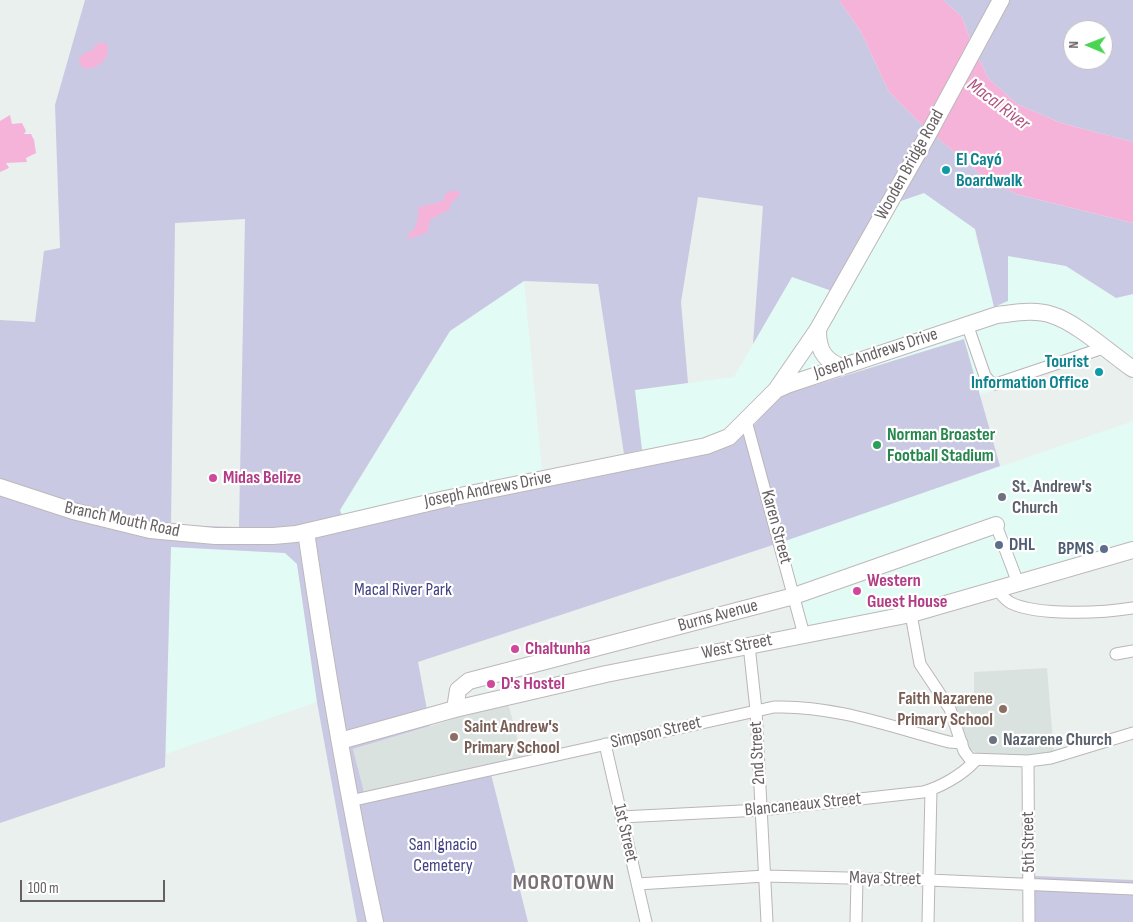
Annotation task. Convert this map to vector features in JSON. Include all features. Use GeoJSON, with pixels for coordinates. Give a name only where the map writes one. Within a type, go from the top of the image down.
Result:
{"type":"FeatureCollection","features":[{"type":"Feature","properties":{"kind":"street","name":"Wooden Bridge Road"},"geometry":{"type":"LineString","coordinates":[[776,390],[818,330],[1001,0]]}},
{"type":"Feature","properties":{"kind":"street","name":"Joseph Andrews Drive"},"geometry":{"type":"LineString","coordinates":[[306,532],[445,498],[706,446],[729,437],[776,390],[840,366],[997,315],[1033,312],[1052,315],[1062,319],[1133,369]]}},
{"type":"Feature","properties":{"kind":"street"},"geometry":{"type":"LineString","coordinates":[[967,324],[985,376],[990,382],[996,384],[1103,348]]}},
{"type":"Feature","properties":{"kind":"street"},"geometry":{"type":"LineString","coordinates":[[818,330],[821,352],[826,358],[840,366]]}},
{"type":"Feature","properties":{"kind":"street","name":"Karen Street"},"geometry":{"type":"LineString","coordinates":[[746,421],[804,634]]}},
{"type":"Feature","properties":{"kind":"street","name":"Branch Mouth Road"},"geometry":{"type":"LineString","coordinates":[[0,487],[73,511],[150,530],[215,536],[273,536],[306,532]]}},
{"type":"Feature","properties":{"kind":"street"},"geometry":{"type":"LineString","coordinates":[[996,525],[1018,583]]}},
{"type":"Feature","properties":{"kind":"street","name":"Burns Avenue"},"geometry":{"type":"LineString","coordinates":[[455,710],[458,690],[469,681],[794,596],[996,525]]}},
{"type":"Feature","properties":{"kind":"street"},"geometry":{"type":"LineString","coordinates":[[306,532],[350,801],[375,922]]}},
{"type":"Feature","properties":{"kind":"street","name":"West Street"},"geometry":{"type":"LineString","coordinates":[[340,741],[455,710],[606,674],[911,614],[1133,550]]}},
{"type":"Feature","properties":{"kind":"street"},"geometry":{"type":"LineString","coordinates":[[997,589],[1011,603],[1044,610],[1103,612],[1133,608]]}},
{"type":"Feature","properties":{"kind":"street"},"geometry":{"type":"LineString","coordinates":[[911,614],[920,664],[950,710],[966,756],[975,761],[1028,761],[1060,757],[1133,732]]}},
{"type":"Feature","properties":{"kind":"street","name":"2nd Street"},"geometry":{"type":"LineString","coordinates":[[749,645],[756,710],[767,922]]}},
{"type":"Feature","properties":{"kind":"street"},"geometry":{"type":"LineString","coordinates":[[1116,654],[1133,652]]}},
{"type":"Feature","properties":{"kind":"street","name":"Simpson Street"},"geometry":{"type":"LineString","coordinates":[[350,801],[756,710],[790,706],[834,712],[949,742],[962,742]]}},
{"type":"Feature","properties":{"kind":"street","name":"1st Street"},"geometry":{"type":"LineString","coordinates":[[605,744],[646,922]]}},
{"type":"Feature","properties":{"kind":"street","name":"Blancaneaux Street"},"geometry":{"type":"LineString","coordinates":[[621,817],[761,810],[931,790],[968,768],[975,761]]}},
{"type":"Feature","properties":{"kind":"street","name":"5th Street"},"geometry":{"type":"LineString","coordinates":[[1028,761],[1029,922]]}},
{"type":"Feature","properties":{"kind":"street"},"geometry":{"type":"LineString","coordinates":[[928,922],[931,790]]}},
{"type":"Feature","properties":{"kind":"street","name":"Maya Street"},"geometry":{"type":"LineString","coordinates":[[638,884],[765,876],[929,880],[1133,889]]}},
{"type":"Feature","properties":{"kind":"street"},"geometry":{"type":"LineString","coordinates":[[856,922],[857,879]]}},
{"type":"Feature","properties":{"kind":"shaded area"},"geometry":{"type":"Polygon","coordinates":[[[924,193],[975,229],[977,243],[1008,301],[1007,256],[1066,266],[1116,298],[1133,294],[1133,380],[1098,356],[979,395],[963,339],[779,396],[755,424],[733,443],[691,457],[346,528],[340,511],[450,331],[524,281],[542,470],[642,450],[635,390],[734,377],[792,277],[898,202],[924,193]]]}},
{"type":"Feature","properties":{"kind":"shaded area"},"geometry":{"type":"Polygon","coordinates":[[[1133,421],[1133,551],[801,634],[780,542],[1133,421]]]}},
{"type":"Feature","properties":{"kind":"shaded area"},"geometry":{"type":"Polygon","coordinates":[[[171,547],[285,553],[297,564],[317,702],[166,754],[171,547]]]}},
{"type":"Feature","properties":{"kind":"shaded area","name":"Faith Nazarene Primary School"},"geometry":{"type":"Polygon","coordinates":[[[1047,668],[1054,754],[983,757],[970,749],[959,716],[951,702],[974,702],[974,672],[1047,668]]]}},
{"type":"Feature","properties":{"kind":"shaded area","name":"Saint Andrew's Primary School"},"geometry":{"type":"Polygon","coordinates":[[[508,703],[523,759],[364,792],[353,749],[451,720],[457,714],[508,703]]]}},
{"type":"Feature","properties":{"kind":"green space"},"geometry":{"type":"Polygon","coordinates":[[[85,0],[839,0],[861,32],[889,92],[919,122],[980,174],[1016,194],[1133,223],[1133,294],[1116,298],[1066,266],[1008,256],[1008,301],[994,307],[975,229],[924,193],[898,202],[846,296],[792,277],[753,344],[763,206],[698,197],[681,302],[688,383],[635,390],[642,450],[624,454],[598,284],[524,281],[450,331],[340,510],[346,528],[691,457],[733,443],[755,424],[779,396],[964,339],[1000,466],[788,540],[418,662],[430,726],[353,749],[364,792],[489,766],[528,922],[357,922],[317,702],[297,564],[285,553],[171,547],[165,767],[0,823],[0,320],[35,322],[44,251],[60,248],[55,105],[85,0]],[[245,219],[175,223],[171,525],[239,527],[245,219]]]}},
{"type":"Feature","properties":{"kind":"green space"},"geometry":{"type":"Polygon","coordinates":[[[943,0],[1133,0],[1133,142],[1061,123],[1017,104],[988,78],[971,42],[962,17],[943,0]]]}},
{"type":"Feature","properties":{"kind":"green space"},"geometry":{"type":"Polygon","coordinates":[[[1035,876],[1133,880],[1133,922],[1035,922],[1035,876]]]}},
{"type":"Feature","properties":{"kind":"water","name":"Macal River"},"geometry":{"type":"Polygon","coordinates":[[[839,0],[943,0],[962,17],[971,42],[988,78],[1017,104],[1061,123],[1133,142],[1133,223],[1016,194],[980,174],[919,122],[889,92],[861,32],[839,0]]]}},
{"type":"Feature","properties":{"kind":"water"},"geometry":{"type":"Polygon","coordinates":[[[102,42],[108,46],[107,57],[96,67],[84,69],[78,61],[84,53],[93,50],[95,45],[102,42]]]}},
{"type":"Feature","properties":{"kind":"water"},"geometry":{"type":"Polygon","coordinates":[[[10,115],[12,124],[22,123],[26,131],[24,134],[31,134],[36,153],[26,158],[27,162],[6,163],[9,168],[0,172],[0,121],[10,115]]]}},
{"type":"Feature","properties":{"kind":"water"},"geometry":{"type":"Polygon","coordinates":[[[454,190],[461,194],[450,204],[450,209],[430,220],[428,232],[409,239],[408,235],[414,229],[417,222],[419,207],[443,201],[446,193],[454,190]]]}},
{"type":"Feature","properties":{"kind":"place","name":"El Cayó Boardwalk"},"geometry":{"type":"Point","coordinates":[946,170]}},
{"type":"Feature","properties":{"kind":"place","name":"Tourist Information Office"},"geometry":{"type":"Point","coordinates":[1099,372]}},
{"type":"Feature","properties":{"kind":"place","name":"Norman Broaster Football Stadium"},"geometry":{"type":"Point","coordinates":[877,445]}},
{"type":"Feature","properties":{"kind":"place","name":"Midas Belize"},"geometry":{"type":"Point","coordinates":[213,478]}},
{"type":"Feature","properties":{"kind":"place","name":"St. Andrew's Church"},"geometry":{"type":"Point","coordinates":[1002,497]}},
{"type":"Feature","properties":{"kind":"place","name":"DHL"},"geometry":{"type":"Point","coordinates":[999,545]}},
{"type":"Feature","properties":{"kind":"place","name":"BPMS"},"geometry":{"type":"Point","coordinates":[1104,549]}},
{"type":"Feature","properties":{"kind":"place","name":"Western Guest House"},"geometry":{"type":"Point","coordinates":[857,591]}},
{"type":"Feature","properties":{"kind":"place","name":"Chaltunha"},"geometry":{"type":"Point","coordinates":[515,649]}},
{"type":"Feature","properties":{"kind":"place","name":"D's Hostel"},"geometry":{"type":"Point","coordinates":[491,684]}},
{"type":"Feature","properties":{"kind":"place","name":"Faith Nazarene Primary School"},"geometry":{"type":"Point","coordinates":[1003,709]}},
{"type":"Feature","properties":{"kind":"place","name":"Saint Andrew's Primary School"},"geometry":{"type":"Point","coordinates":[454,737]}},
{"type":"Feature","properties":{"kind":"place","name":"Nazarene Church"},"geometry":{"type":"Point","coordinates":[993,740]}},
{"type":"Feature","properties":{"kind":"district","name":"MOROTOWN"},"geometry":{"type":"Point","coordinates":[564,883]}},
{"type":"Feature","properties":{"kind":"park label","name":"Macal River Park"},"geometry":{"type":"Point","coordinates":[403,590]}},
{"type":"Feature","properties":{"kind":"park label","name":"San Ignacio Cemetery"},"geometry":{"type":"Point","coordinates":[443,855]}}]}
